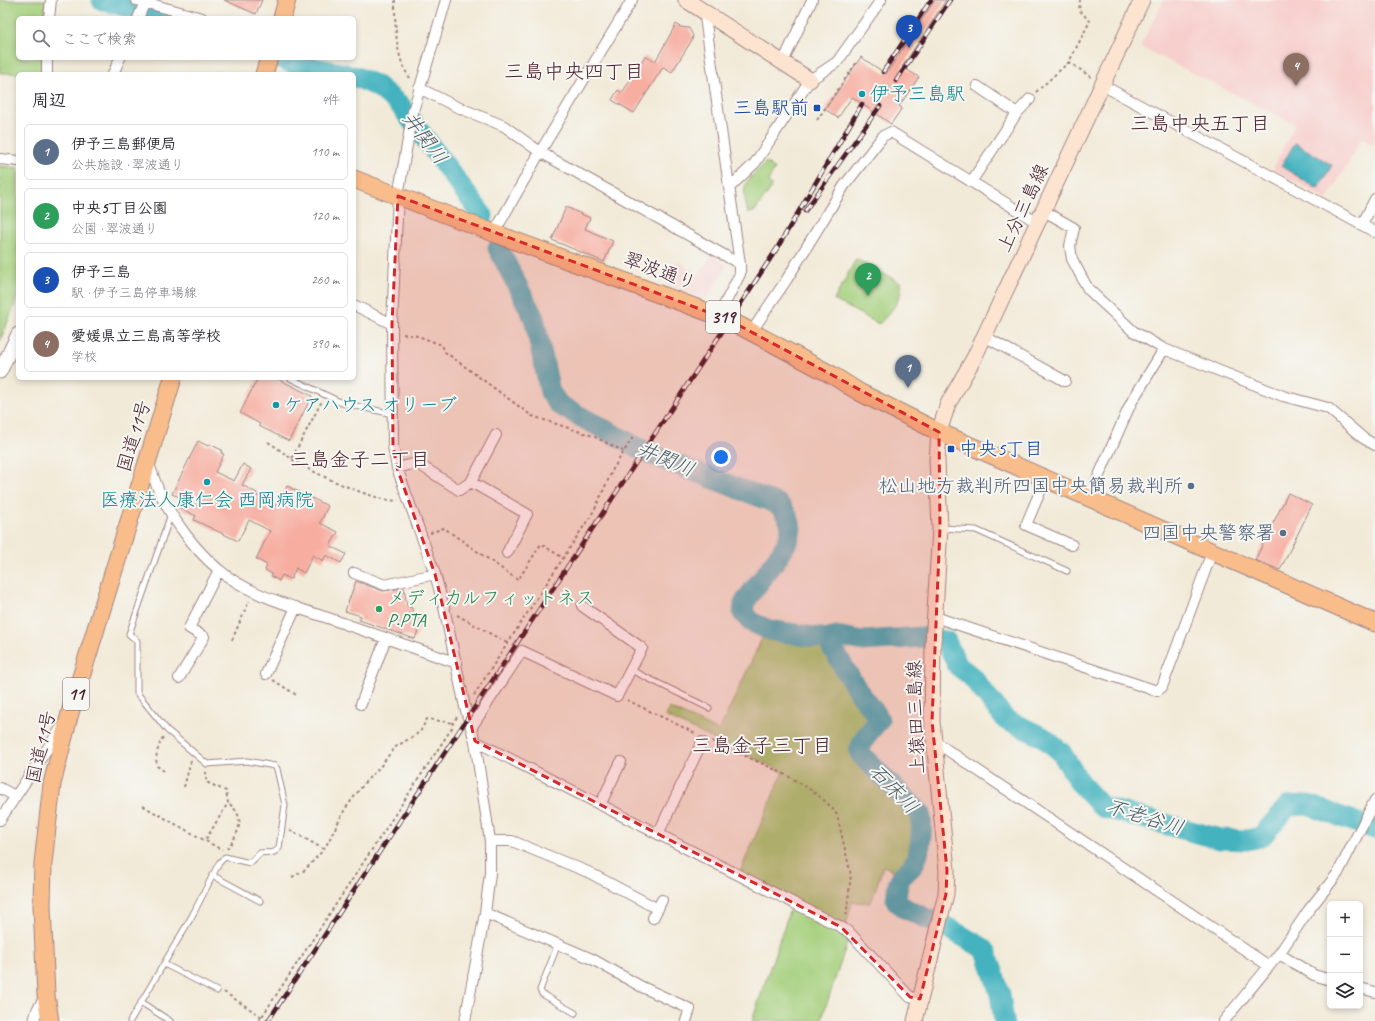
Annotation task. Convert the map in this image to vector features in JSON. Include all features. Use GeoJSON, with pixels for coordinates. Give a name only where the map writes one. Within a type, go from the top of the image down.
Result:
{"type":"FeatureCollection","features":[{"type":"Feature","properties":{"kind":"highway"},"geometry":{"type":"LineString","coordinates":[[283,16],[288,0]]}},
{"type":"Feature","properties":{"kind":"highway","name":"翠波通り"},"geometry":{"type":"LineString","coordinates":[[356,180],[494,233],[719,315],[752,331],[859,392],[939,432]]}},
{"type":"Feature","properties":{"kind":"highway","name":"国道11号"},"geometry":{"type":"LineString","coordinates":[[48,1007],[42,906],[43,863],[52,784],[70,713],[172,380]]}},
{"type":"Feature","properties":{"kind":"highway","name":"319"},"geometry":{"type":"LineString","coordinates":[[939,432],[1045,480],[1375,623]]}},
{"type":"Feature","properties":{"kind":"main road"},"geometry":{"type":"LineString","coordinates":[[686,0],[704,10],[810,80]]}},
{"type":"Feature","properties":{"kind":"main road","name":"上分三島線"},"geometry":{"type":"LineString","coordinates":[[939,432],[948,404],[984,336],[1142,0]]}},
{"type":"Feature","properties":{"kind":"main road","name":"上猿田三島線"},"geometry":{"type":"LineString","coordinates":[[916,1020],[946,894],[947,870],[932,721],[934,638],[940,528],[938,501],[939,432]]}},
{"type":"Feature","properties":{"kind":"street"},"geometry":{"type":"LineString","coordinates":[[49,16],[51,0]]}},
{"type":"Feature","properties":{"kind":"street"},"geometry":{"type":"LineString","coordinates":[[446,0],[413,110],[398,196],[392,329],[393,446],[397,468],[435,574],[444,607],[457,663],[465,707],[474,741],[490,842],[490,873],[485,913],[465,1021]]}},
{"type":"Feature","properties":{"kind":"street"},"geometry":{"type":"LineString","coordinates":[[494,233],[540,152],[632,0]]}},
{"type":"Feature","properties":{"kind":"street"},"geometry":{"type":"LineString","coordinates":[[783,62],[812,0]]}},
{"type":"Feature","properties":{"kind":"street"},"geometry":{"type":"LineString","coordinates":[[730,187],[755,163],[810,80],[837,62],[881,0]]}},
{"type":"Feature","properties":{"kind":"street"},"geometry":{"type":"LineString","coordinates":[[138,16],[142,1],[195,16]]}},
{"type":"Feature","properties":{"kind":"street"},"geometry":{"type":"LineString","coordinates":[[704,10],[740,264],[740,274],[719,315]]}},
{"type":"Feature","properties":{"kind":"street"},"geometry":{"type":"LineString","coordinates":[[47,60],[47,72]]}},
{"type":"Feature","properties":{"kind":"street"},"geometry":{"type":"LineString","coordinates":[[114,72],[119,60]]}},
{"type":"Feature","properties":{"kind":"street"},"geometry":{"type":"LineString","coordinates":[[1102,85],[1375,232]]}},
{"type":"Feature","properties":{"kind":"street"},"geometry":{"type":"LineString","coordinates":[[977,86],[1017,113]]}},
{"type":"Feature","properties":{"kind":"street"},"geometry":{"type":"LineString","coordinates":[[419,88],[455,106],[504,126],[540,152],[740,264]]}},
{"type":"Feature","properties":{"kind":"street"},"geometry":{"type":"LineString","coordinates":[[971,182],[1017,113],[1030,99]]}},
{"type":"Feature","properties":{"kind":"street"},"geometry":{"type":"LineString","coordinates":[[752,331],[787,279],[844,186],[883,136],[891,132],[971,182],[1041,217],[1074,228],[1070,246],[1072,259],[1088,290],[1133,331],[1164,349],[1284,396],[1328,408],[1363,438],[1375,445]]}},
{"type":"Feature","properties":{"kind":"street"},"geometry":{"type":"LineString","coordinates":[[0,159],[16,161]]}},
{"type":"Feature","properties":{"kind":"street"},"geometry":{"type":"LineString","coordinates":[[1362,225],[1375,199]]}},
{"type":"Feature","properties":{"kind":"street"},"geometry":{"type":"LineString","coordinates":[[356,306],[392,329]]}},
{"type":"Feature","properties":{"kind":"street"},"geometry":{"type":"LineString","coordinates":[[984,336],[1065,381]]}},
{"type":"Feature","properties":{"kind":"street"},"geometry":{"type":"LineString","coordinates":[[0,372],[16,338]]}},
{"type":"Feature","properties":{"kind":"street"},"geometry":{"type":"LineString","coordinates":[[1089,498],[1132,403],[1164,349]]}},
{"type":"Feature","properties":{"kind":"street"},"geometry":{"type":"LineString","coordinates":[[397,468],[417,463],[459,490],[471,482],[496,436]]}},
{"type":"Feature","properties":{"kind":"street"},"geometry":{"type":"LineString","coordinates":[[148,461],[159,492],[171,513],[204,556],[219,570],[253,591],[457,663]]}},
{"type":"Feature","properties":{"kind":"street"},"geometry":{"type":"LineString","coordinates":[[1045,480],[1026,525],[1072,545]]}},
{"type":"Feature","properties":{"kind":"street"},"geometry":{"type":"LineString","coordinates":[[471,482],[527,514],[507,553]]}},
{"type":"Feature","properties":{"kind":"street"},"geometry":{"type":"LineString","coordinates":[[935,617],[1157,691],[1162,687],[1212,552]]}},
{"type":"Feature","properties":{"kind":"street"},"geometry":{"type":"LineString","coordinates":[[180,678],[204,637],[189,628],[219,570]]}},
{"type":"Feature","properties":{"kind":"street"},"geometry":{"type":"LineString","coordinates":[[354,573],[385,585],[435,574]]}},
{"type":"Feature","properties":{"kind":"street"},"geometry":{"type":"LineString","coordinates":[[471,728],[522,651],[617,696],[642,648],[582,606]]}},
{"type":"Feature","properties":{"kind":"street"},"geometry":{"type":"LineString","coordinates":[[266,674],[296,607]]}},
{"type":"Feature","properties":{"kind":"street"},"geometry":{"type":"LineString","coordinates":[[361,704],[386,638]]}},
{"type":"Feature","properties":{"kind":"street"},"geometry":{"type":"LineString","coordinates":[[0,820],[57,736],[70,713]]}},
{"type":"Feature","properties":{"kind":"street"},"geometry":{"type":"LineString","coordinates":[[658,834],[704,739]]}},
{"type":"Feature","properties":{"kind":"street"},"geometry":{"type":"LineString","coordinates":[[934,740],[1269,966]]}},
{"type":"Feature","properties":{"kind":"street"},"geometry":{"type":"LineString","coordinates":[[474,741],[841,927],[850,933],[910,997],[920,999]]}},
{"type":"Feature","properties":{"kind":"street"},"geometry":{"type":"LineString","coordinates":[[600,805],[621,762]]}},
{"type":"Feature","properties":{"kind":"street"},"geometry":{"type":"LineString","coordinates":[[0,788],[15,796]]}},
{"type":"Feature","properties":{"kind":"street"},"geometry":{"type":"LineString","coordinates":[[1224,1021],[1279,954],[1308,911],[1338,873],[1366,815],[1375,800]]}},
{"type":"Feature","properties":{"kind":"street"},"geometry":{"type":"LineString","coordinates":[[490,842],[512,841],[588,872],[658,909]]}},
{"type":"Feature","properties":{"kind":"street"},"geometry":{"type":"LineString","coordinates":[[485,913],[592,958],[642,986],[690,1009],[686,1021]]}},
{"type":"Feature","properties":{"kind":"street"},"geometry":{"type":"LineString","coordinates":[[1279,954],[1314,975],[1327,979]]}},
{"type":"Feature","properties":{"kind":"street"},"geometry":{"type":"LineString","coordinates":[[1363,989],[1375,992]]}},
{"type":"Feature","properties":{"kind":"street"},"geometry":{"type":"LineString","coordinates":[[34,1021],[37,1010],[48,1007],[59,1021]]}},
{"type":"Feature","properties":{"kind":"lane"},"geometry":{"type":"LineString","coordinates":[[294,380],[349,405],[393,414]]}},
{"type":"Feature","properties":{"kind":"lane"},"geometry":{"type":"LineString","coordinates":[[130,1021],[142,1004],[192,916],[219,863],[225,857],[247,864],[260,853],[275,852],[279,848],[285,806],[277,769],[275,766],[248,761],[207,764],[167,730],[137,693],[137,641],[129,634],[171,513]]}},
{"type":"Feature","properties":{"kind":"lane"},"geometry":{"type":"LineString","coordinates":[[940,528],[976,530],[1067,571]]}},
{"type":"Feature","properties":{"kind":"lane"},"geometry":{"type":"LineString","coordinates":[[631,670],[709,708]]}},
{"type":"Feature","properties":{"kind":"lane"},"geometry":{"type":"LineString","coordinates":[[212,875],[260,901]]}},
{"type":"Feature","properties":{"kind":"lane"},"geometry":{"type":"LineString","coordinates":[[558,944],[540,990],[542,994],[575,1013]]}},
{"type":"Feature","properties":{"kind":"lane"},"geometry":{"type":"LineString","coordinates":[[164,964],[217,990]]}},
{"type":"Feature","properties":{"kind":"lane"},"geometry":{"type":"LineString","coordinates":[[142,1004],[170,1021]]}},
{"type":"Feature","properties":{"kind":"path"},"geometry":{"type":"LineString","coordinates":[[395,0],[395,36],[406,74],[419,88]]}},
{"type":"Feature","properties":{"kind":"path"},"geometry":{"type":"LineString","coordinates":[[1030,99],[1069,62],[1090,22],[1080,10],[1080,0]]}},
{"type":"Feature","properties":{"kind":"path"},"geometry":{"type":"LineString","coordinates":[[817,120],[857,62]]}},
{"type":"Feature","properties":{"kind":"path"},"geometry":{"type":"LineString","coordinates":[[1069,62],[1102,85]]}},
{"type":"Feature","properties":{"kind":"path"},"geometry":{"type":"LineString","coordinates":[[392,329],[442,344],[445,352],[532,416],[593,436],[623,451]]}},
{"type":"Feature","properties":{"kind":"path"},"geometry":{"type":"LineString","coordinates":[[292,458],[325,395]]}},
{"type":"Feature","properties":{"kind":"path"},"geometry":{"type":"LineString","coordinates":[[260,1021],[452,728],[453,722],[465,707],[508,643],[595,509],[608,477],[633,437]]}},
{"type":"Feature","properties":{"kind":"path"},"geometry":{"type":"LineString","coordinates":[[268,442],[292,458],[359,492],[380,499],[395,501],[407,497]]}},
{"type":"Feature","properties":{"kind":"path"},"geometry":{"type":"LineString","coordinates":[[232,640],[253,591]]}},
{"type":"Feature","properties":{"kind":"path"},"geometry":{"type":"LineString","coordinates":[[444,607],[508,643]]}},
{"type":"Feature","properties":{"kind":"path"},"geometry":{"type":"LineString","coordinates":[[266,674],[298,696]]}},
{"type":"Feature","properties":{"kind":"path"},"geometry":{"type":"LineString","coordinates":[[617,696],[704,739],[810,787],[833,809],[837,815],[851,875],[846,917],[841,927]]}},
{"type":"Feature","properties":{"kind":"path"},"geometry":{"type":"LineString","coordinates":[[292,877],[304,870],[324,850],[345,809],[394,748],[416,736],[427,719],[453,722]]}},
{"type":"Feature","properties":{"kind":"path"},"geometry":{"type":"LineString","coordinates":[[164,771],[157,766],[156,760],[157,748],[167,730]]}},
{"type":"Feature","properties":{"kind":"path"},"geometry":{"type":"LineString","coordinates":[[184,787],[190,762],[195,754]]}},
{"type":"Feature","properties":{"kind":"path"},"geometry":{"type":"LineString","coordinates":[[206,839],[228,803],[226,791],[206,782],[207,764]]}},
{"type":"Feature","properties":{"kind":"path"},"geometry":{"type":"LineString","coordinates":[[143,806],[194,835],[206,839],[225,852],[237,836],[239,814],[236,809],[228,803]]}},
{"type":"Feature","properties":{"kind":"path"},"geometry":{"type":"LineString","coordinates":[[282,825],[324,850]]}},
{"type":"Feature","properties":{"kind":"path"},"geometry":{"type":"LineString","coordinates":[[217,990],[222,991],[262,1017]]}},
{"type":"Feature","properties":{"kind":"highlighted area"},"geometry":{"type":"Polygon","coordinates":[[[398,196],[729,320],[939,432],[940,528],[932,721],[947,870],[946,894],[920,999],[910,997],[841,927],[475,741],[435,574],[397,468],[393,446],[392,324],[398,196]]]}},
{"type":"Feature","properties":{"kind":"shaded area"},"geometry":{"type":"Polygon","coordinates":[[[1164,0],[1375,0],[1375,146],[1362,139],[1327,200],[1273,169],[1295,124],[1140,47],[1164,0]]]}},
{"type":"Feature","properties":{"kind":"shaded area"},"geometry":{"type":"Polygon","coordinates":[[[711,255],[727,265],[706,300],[667,285],[678,261],[698,275],[711,255]]]}},
{"type":"Feature","properties":{"kind":"green space"},"geometry":{"type":"Polygon","coordinates":[[[0,0],[46,0],[44,16],[16,16],[16,60],[42,60],[42,72],[0,73],[0,0]]]}},
{"type":"Feature","properties":{"kind":"green space"},"geometry":{"type":"Polygon","coordinates":[[[766,162],[775,169],[768,181],[772,187],[754,212],[748,213],[744,195],[746,184],[766,162]]]}},
{"type":"Feature","properties":{"kind":"green space"},"geometry":{"type":"Polygon","coordinates":[[[0,166],[16,168],[16,301],[0,341],[0,166]]]}},
{"type":"Feature","properties":{"kind":"green space"},"geometry":{"type":"Polygon","coordinates":[[[856,259],[901,283],[898,300],[879,324],[834,300],[856,259]]]}},
{"type":"Feature","properties":{"kind":"green space"},"geometry":{"type":"Polygon","coordinates":[[[764,634],[825,645],[846,678],[873,711],[874,718],[856,748],[856,759],[916,816],[918,832],[917,839],[912,854],[904,867],[899,873],[883,866],[871,903],[852,902],[846,925],[847,943],[821,1021],[752,1021],[791,906],[740,872],[783,772],[665,716],[669,708],[719,731],[764,634]]]}},
{"type":"Feature","properties":{"kind":"water"},"geometry":{"type":"Polygon","coordinates":[[[1295,143],[1332,165],[1318,189],[1281,166],[1295,143]]]}},
{"type":"Feature","properties":{"kind":"building"},"geometry":{"type":"Polygon","coordinates":[[[224,0],[262,0],[256,14],[224,0]]]}},
{"type":"Feature","properties":{"kind":"building","name":"伊予三島駅"},"geometry":{"type":"Polygon","coordinates":[[[935,0],[946,0],[902,67],[919,77],[899,106],[902,108],[891,124],[852,97],[838,118],[825,109],[861,57],[886,74],[935,0]]]}},
{"type":"Feature","properties":{"kind":"building"},"geometry":{"type":"Polygon","coordinates":[[[676,24],[680,27],[689,28],[693,36],[672,72],[663,67],[634,113],[612,100],[618,90],[622,93],[645,56],[655,62],[676,24]]]}},
{"type":"Feature","properties":{"kind":"building"},"geometry":{"type":"Polygon","coordinates":[[[566,207],[590,218],[585,229],[613,241],[604,262],[552,240],[566,207]]]}},
{"type":"Feature","properties":{"kind":"building","name":"ケアハウス オリーブ"},"geometry":{"type":"Polygon","coordinates":[[[257,380],[280,380],[312,396],[289,441],[259,426],[260,424],[240,413],[257,380]]]}},
{"type":"Feature","properties":{"kind":"building"},"geometry":{"type":"Polygon","coordinates":[[[198,441],[222,450],[221,453],[224,454],[215,472],[234,481],[243,464],[251,469],[242,485],[257,493],[256,495],[277,506],[287,486],[328,506],[320,523],[338,532],[330,546],[346,554],[341,563],[326,555],[323,561],[313,555],[304,573],[296,568],[291,579],[282,575],[279,581],[265,570],[267,565],[256,559],[270,531],[249,520],[238,541],[194,520],[196,516],[178,507],[182,498],[172,494],[198,441]]]}},
{"type":"Feature","properties":{"kind":"building","name":"四国中央警察署"},"geometry":{"type":"Polygon","coordinates":[[[1288,493],[1312,505],[1280,570],[1255,560],[1288,493]]]}},
{"type":"Feature","properties":{"kind":"building","name":"メディカルフィットネス P.PTA"},"geometry":{"type":"Polygon","coordinates":[[[356,581],[383,591],[404,588],[407,606],[412,608],[413,614],[423,617],[415,639],[359,620],[361,616],[345,611],[356,581]]]}},
{"type":"Feature","properties":{"kind":"waterway","name":"井関川"},"geometry":{"type":"LineString","coordinates":[[102,0],[159,16]]}},
{"type":"Feature","properties":{"kind":"waterway","name":"井関川"},"geometry":{"type":"LineString","coordinates":[[286,60],[295,64],[335,72]]}},
{"type":"Feature","properties":{"kind":"waterway","name":"井関川"},"geometry":{"type":"LineString","coordinates":[[356,77],[377,86],[400,105],[483,216]]}},
{"type":"Feature","properties":{"kind":"waterway","name":"不老谷川"},"geometry":{"type":"LineString","coordinates":[[498,248],[534,318],[550,392],[559,405],[652,455],[778,504],[784,512],[788,518],[791,528],[785,546],[744,604],[743,613],[751,622],[769,630],[827,639],[836,636],[863,641],[922,637],[946,641],[958,666],[971,676],[1006,720],[1043,737],[1061,752],[1080,783],[1102,807],[1220,839],[1247,840],[1261,837],[1288,806],[1308,805],[1375,829]]}},
{"type":"Feature","properties":{"kind":"waterway","name":"石床川"},"geometry":{"type":"LineString","coordinates":[[827,639],[858,691],[877,715],[879,720],[866,736],[859,750],[861,755],[921,814],[920,847],[912,867],[900,879],[896,900],[904,908],[950,929],[983,948],[987,953],[1000,994],[1004,1021]]}},
{"type":"Feature","properties":{"kind":"railway"},"geometry":{"type":"LineString","coordinates":[[883,72],[931,0]]}},
{"type":"Feature","properties":{"kind":"railway"},"geometry":{"type":"LineString","coordinates":[[896,81],[950,0]]}},
{"type":"Feature","properties":{"kind":"railway"},"geometry":{"type":"LineString","coordinates":[[268,1021],[776,250],[862,104]]}},
{"type":"Feature","properties":{"kind":"railway"},"geometry":{"type":"LineString","coordinates":[[805,211],[880,106]]}},
{"type":"Feature","properties":{"kind":"place","name":"伊予三島"},"geometry":{"type":"Point","coordinates":[909,48]}},
{"type":"Feature","properties":{"kind":"place","name":"愛媛県立三島高等学校"},"geometry":{"type":"Point","coordinates":[1296,86]}},
{"type":"Feature","properties":{"kind":"place","name":"伊予三島駅"},"geometry":{"type":"Point","coordinates":[862,94]}},
{"type":"Feature","properties":{"kind":"place","name":"三島駅前"},"geometry":{"type":"Point","coordinates":[817,108]}},
{"type":"Feature","properties":{"kind":"place","name":"中央5丁目公園"},"geometry":{"type":"Point","coordinates":[868,296]}},
{"type":"Feature","properties":{"kind":"place","name":"伊予三島郵便局"},"geometry":{"type":"Point","coordinates":[908,388]}},
{"type":"Feature","properties":{"kind":"place","name":"ケアハウス オリーブ"},"geometry":{"type":"Point","coordinates":[276,405]}},
{"type":"Feature","properties":{"kind":"place","name":"中央5丁目"},"geometry":{"type":"Point","coordinates":[951,449]}},
{"type":"Feature","properties":{"kind":"place","name":"医療法人康仁会 西岡病院"},"geometry":{"type":"Point","coordinates":[207,482]}},
{"type":"Feature","properties":{"kind":"place","name":"松山地方裁判所四国中央簡易裁判所"},"geometry":{"type":"Point","coordinates":[1191,486]}},
{"type":"Feature","properties":{"kind":"place","name":"四国中央警察署"},"geometry":{"type":"Point","coordinates":[1283,533]}},
{"type":"Feature","properties":{"kind":"place","name":"メディカルフィットネス P.PTA"},"geometry":{"type":"Point","coordinates":[379,609]}},
{"type":"Feature","properties":{"kind":"district","name":"三島中央四丁目"},"geometry":{"type":"Point","coordinates":[574,71]}},
{"type":"Feature","properties":{"kind":"district","name":"三島中央五丁目"},"geometry":{"type":"Point","coordinates":[1200,123]}},
{"type":"Feature","properties":{"kind":"district","name":"三島金子二丁目"},"geometry":{"type":"Point","coordinates":[360,459]}},
{"type":"Feature","properties":{"kind":"district","name":"三島金子三丁目"},"geometry":{"type":"Point","coordinates":[762,745]}}]}
